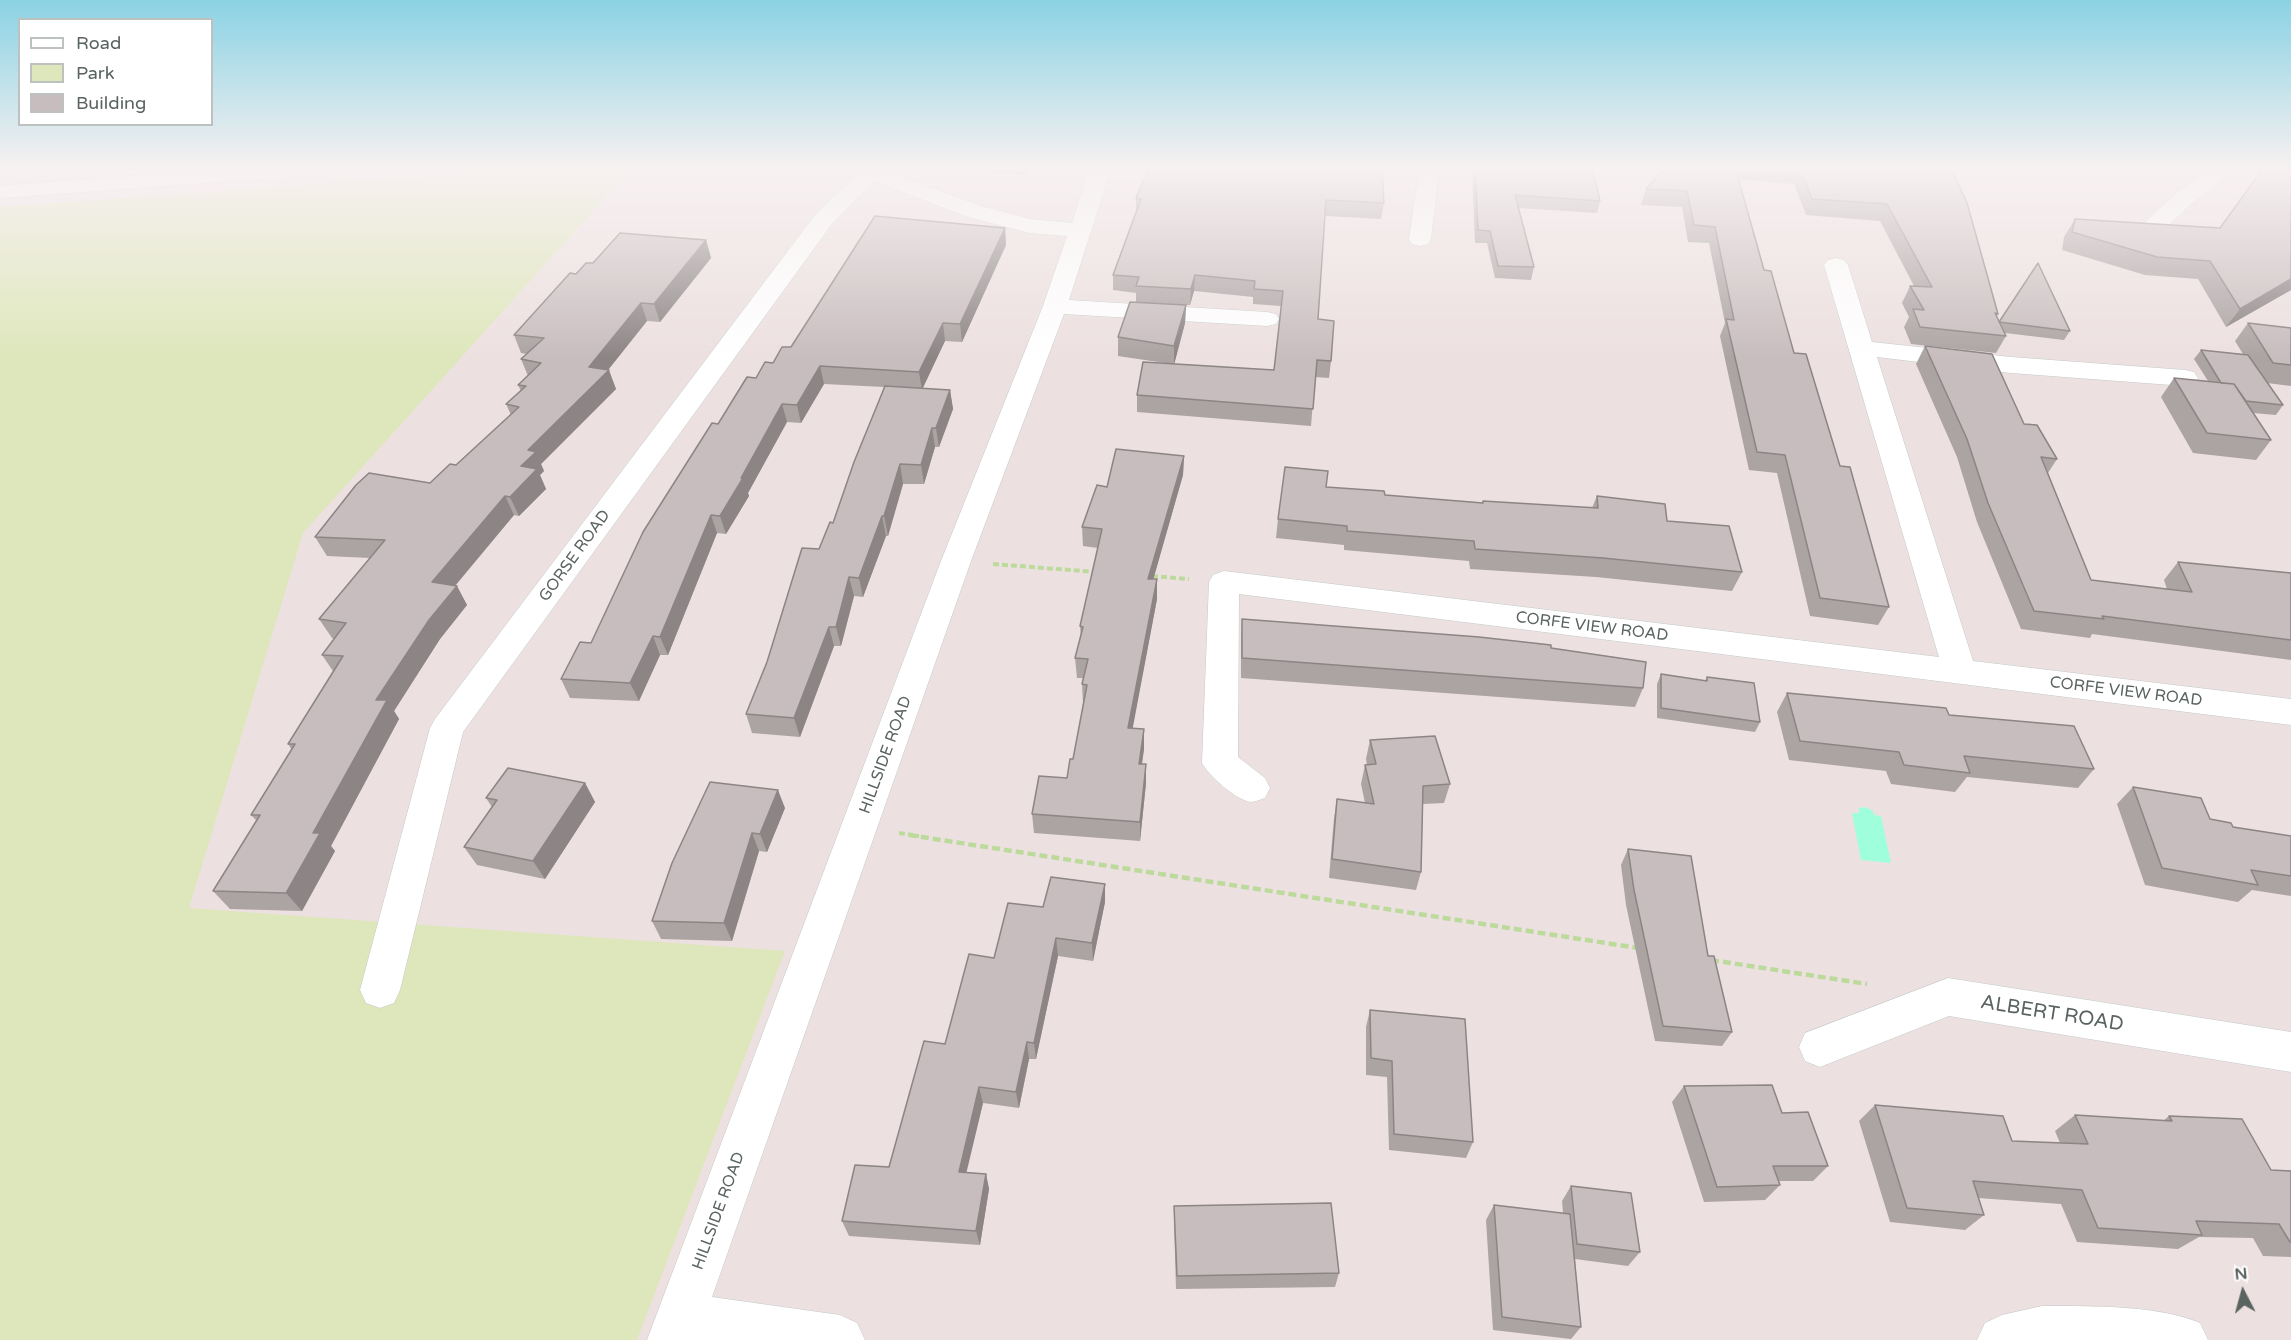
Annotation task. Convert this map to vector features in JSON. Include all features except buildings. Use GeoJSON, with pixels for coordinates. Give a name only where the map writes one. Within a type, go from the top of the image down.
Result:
{"type":"FeatureCollection","features":[{"type":"Feature","properties":{"kind":"street","name":"GORSE ROAD"},"geometry":{"type":"LineString","coordinates":[[380,990],[447,728],[814,233]]}},
{"type":"Feature","properties":{"kind":"street","name":"HILLSIDE ROAD"},"geometry":{"type":"LineString","coordinates":[[676,1329],[956,561],[1055,306],[1080,233]]}},
{"type":"Feature","properties":{"kind":"street"},"geometry":{"type":"LineString","coordinates":[[1420,239],[1421,233]]}},
{"type":"Feature","properties":{"kind":"street"},"geometry":{"type":"LineString","coordinates":[[1836,265],[1960,672]]}},
{"type":"Feature","properties":{"kind":"street"},"geometry":{"type":"LineString","coordinates":[[1055,306],[1267,320]]}},
{"type":"Feature","properties":{"kind":"street"},"geometry":{"type":"LineString","coordinates":[[1861,348],[2011,365],[2185,378]]}},
{"type":"Feature","properties":{"kind":"street"},"geometry":{"type":"LineString","coordinates":[[1224,582],[1220,764],[1252,788]]}},
{"type":"Feature","properties":{"kind":"street","name":"CORFE VIEW ROAD"},"geometry":{"type":"LineString","coordinates":[[1224,582],[2291,712]]}},
{"type":"Feature","properties":{"kind":"street","name":"ALBERT ROAD"},"geometry":{"type":"LineString","coordinates":[[1820,1047],[1948,997],[2291,1052]]}},
{"type":"Feature","properties":{"kind":"street"},"geometry":{"type":"LineString","coordinates":[[676,1329],[840,1340]]}},
{"type":"Feature","properties":{"kind":"street"},"geometry":{"type":"LineString","coordinates":[[2002,1340],[2042,1330],[2092,1330],[2183,1340]]}},
{"type":"Feature","properties":{"kind":"path"},"geometry":{"type":"LineString","coordinates":[[956,561],[1108,573]]}},
{"type":"Feature","properties":{"kind":"path"},"geometry":{"type":"LineString","coordinates":[[1142,576],[1224,582]]}},
{"type":"Feature","properties":{"kind":"path"},"geometry":{"type":"LineString","coordinates":[[860,826],[1641,949]]}},
{"type":"Feature","properties":{"kind":"path"},"geometry":{"type":"LineString","coordinates":[[1700,958],[1877,986]]}},
{"type":"Feature","properties":{"kind":"green space"},"geometry":{"type":"Polygon","coordinates":[[[0,233],[574,233],[303,533],[189,908],[785,951],[637,1340],[0,1340],[0,233]]]}},
{"type":"Feature","properties":{"kind":"shaded area"},"geometry":{"type":"Polygon","coordinates":[[[1865,807],[1873,811],[1874,815],[1881,816],[1891,863],[1861,860],[1852,813],[1859,813],[1859,808],[1865,807]]]}}]}
